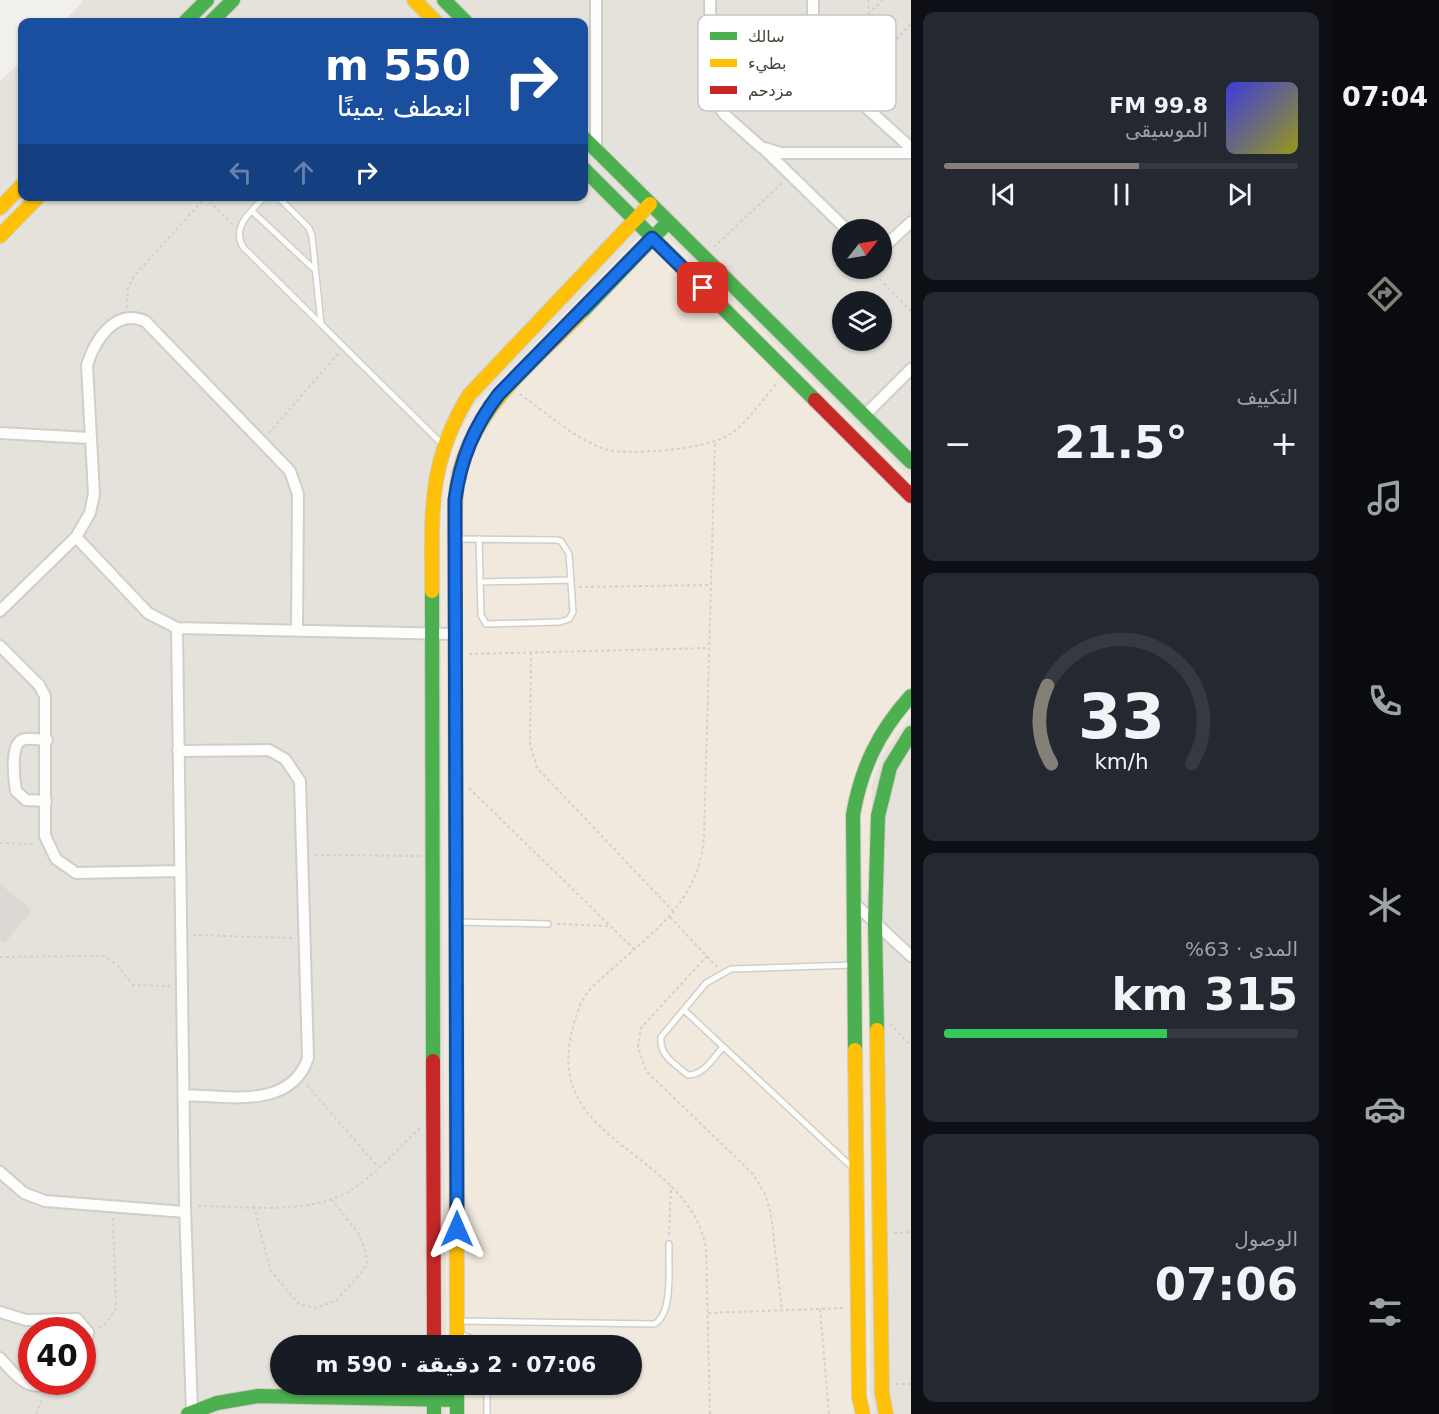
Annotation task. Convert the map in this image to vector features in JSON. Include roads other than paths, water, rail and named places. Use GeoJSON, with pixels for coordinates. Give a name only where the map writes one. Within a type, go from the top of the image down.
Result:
{"type":"FeatureCollection","features":[{"type":"Feature","properties":{"kind":"street"},"geometry":{"type":"LineString","coordinates":[[215,18],[233,0]]}},
{"type":"Feature","properties":{"kind":"street"},"geometry":{"type":"LineString","coordinates":[[414,0],[432,18]]}},
{"type":"Feature","properties":{"kind":"street"},"geometry":{"type":"LineString","coordinates":[[444,0],[462,18]]}},
{"type":"Feature","properties":{"kind":"street"},"geometry":{"type":"LineString","coordinates":[[596,0],[596,151]]}},
{"type":"Feature","properties":{"kind":"street"},"geometry":{"type":"LineString","coordinates":[[710,0],[710,15]]}},
{"type":"Feature","properties":{"kind":"street"},"geometry":{"type":"LineString","coordinates":[[813,0],[813,15]]}},
{"type":"Feature","properties":{"kind":"street"},"geometry":{"type":"LineString","coordinates":[[187,18],[201,2]]}},
{"type":"Feature","properties":{"kind":"street"},"geometry":{"type":"LineString","coordinates":[[723,111],[836,219]]}},
{"type":"Feature","properties":{"kind":"street"},"geometry":{"type":"LineString","coordinates":[[868,111],[911,151]]}},
{"type":"Feature","properties":{"kind":"street"},"geometry":{"type":"LineString","coordinates":[[588,142],[911,462]]}},
{"type":"Feature","properties":{"kind":"street"},"geometry":{"type":"LineString","coordinates":[[761,147],[781,153],[911,151]]}},
{"type":"Feature","properties":{"kind":"street"},"geometry":{"type":"LineString","coordinates":[[588,173],[911,496]]}},
{"type":"Feature","properties":{"kind":"street"},"geometry":{"type":"LineString","coordinates":[[0,208],[18,189]]}},
{"type":"Feature","properties":{"kind":"street"},"geometry":{"type":"LineString","coordinates":[[0,236],[34,201]]}},
{"type":"Feature","properties":{"kind":"street"},"geometry":{"type":"LineString","coordinates":[[434,1335],[432,499],[443,445],[458,412],[482,379],[650,204]]}},
{"type":"Feature","properties":{"kind":"street"},"geometry":{"type":"LineString","coordinates":[[457,1333],[455,500],[465,453],[478,424],[508,386],[668,222]]}},
{"type":"Feature","properties":{"kind":"street"},"geometry":{"type":"LineString","coordinates":[[892,240],[911,222]]}},
{"type":"Feature","properties":{"kind":"street"},"geometry":{"type":"LineString","coordinates":[[0,610],[76,537],[90,513],[94,494],[86,376],[91,354],[112,324],[129,317],[145,321],[290,471],[298,494],[297,631]]}},
{"type":"Feature","properties":{"kind":"street"},"geometry":{"type":"LineString","coordinates":[[864,416],[911,369]]}},
{"type":"Feature","properties":{"kind":"street"},"geometry":{"type":"LineString","coordinates":[[0,433],[90,438]]}},
{"type":"Feature","properties":{"kind":"street"},"geometry":{"type":"LineString","coordinates":[[76,537],[148,613],[177,628],[455,634]]}},
{"type":"Feature","properties":{"kind":"street"},"geometry":{"type":"LineString","coordinates":[[177,628],[190,1413],[231,1399],[258,1396],[457,1407]]}},
{"type":"Feature","properties":{"kind":"street"},"geometry":{"type":"LineString","coordinates":[[0,646],[43,690],[47,702],[45,836],[56,859],[76,873],[180,871]]}},
{"type":"Feature","properties":{"kind":"street"},"geometry":{"type":"LineString","coordinates":[[863,1414],[859,1397],[857,1308],[853,815],[860,777],[881,733],[911,696]]}},
{"type":"Feature","properties":{"kind":"street"},"geometry":{"type":"LineString","coordinates":[[886,1414],[882,1392],[874,922],[880,799],[890,767],[911,733]]}},
{"type":"Feature","properties":{"kind":"street"},"geometry":{"type":"LineString","coordinates":[[46,740],[25,739],[20,741],[15,749],[16,791],[26,800],[46,801]]}},
{"type":"Feature","properties":{"kind":"street"},"geometry":{"type":"LineString","coordinates":[[178,751],[269,750],[285,759],[296,772],[302,790],[308,1058],[299,1076],[285,1088],[268,1096],[184,1095]]}},
{"type":"Feature","properties":{"kind":"street"},"geometry":{"type":"LineString","coordinates":[[854,903],[909,951]]}},
{"type":"Feature","properties":{"kind":"street"},"geometry":{"type":"LineString","coordinates":[[433,977],[456,978]]}},
{"type":"Feature","properties":{"kind":"street"},"geometry":{"type":"LineString","coordinates":[[0,1172],[24,1193],[45,1201],[112,1207],[185,1209]]}},
{"type":"Feature","properties":{"kind":"street"},"geometry":{"type":"LineString","coordinates":[[0,1312],[18,1318]]}},
{"type":"Feature","properties":{"kind":"street"},"geometry":{"type":"LineString","coordinates":[[0,1358],[18,1379]]}},
{"type":"Feature","properties":{"kind":"lane"},"geometry":{"type":"LineString","coordinates":[[261,201],[242,223],[239,231],[243,247],[443,445]]}},
{"type":"Feature","properties":{"kind":"lane"},"geometry":{"type":"LineString","coordinates":[[282,201],[311,232],[321,324]]}},
{"type":"Feature","properties":{"kind":"lane"},"geometry":{"type":"LineString","coordinates":[[252,211],[315,270]]}},
{"type":"Feature","properties":{"kind":"lane"},"geometry":{"type":"LineString","coordinates":[[455,539],[479,538],[561,541],[568,549],[573,612],[565,622],[489,626],[481,615],[479,538]]}},
{"type":"Feature","properties":{"kind":"lane"},"geometry":{"type":"LineString","coordinates":[[480,582],[571,583]]}},
{"type":"Feature","properties":{"kind":"lane"},"geometry":{"type":"LineString","coordinates":[[456,921],[548,924]]}},
{"type":"Feature","properties":{"kind":"lane"},"geometry":{"type":"LineString","coordinates":[[723,1047],[701,1071],[688,1075],[664,1055],[661,1037],[706,983],[723,972],[739,968],[854,965]]}},
{"type":"Feature","properties":{"kind":"lane"},"geometry":{"type":"LineString","coordinates":[[684,1010],[855,1170]]}},
{"type":"Feature","properties":{"kind":"lane"},"geometry":{"type":"LineString","coordinates":[[457,1333],[654,1324],[662,1319],[667,1308],[669,1244]]}},
{"type":"Feature","properties":{"kind":"lane"},"geometry":{"type":"LineString","coordinates":[[487,1395],[487,1414]]}}]}
